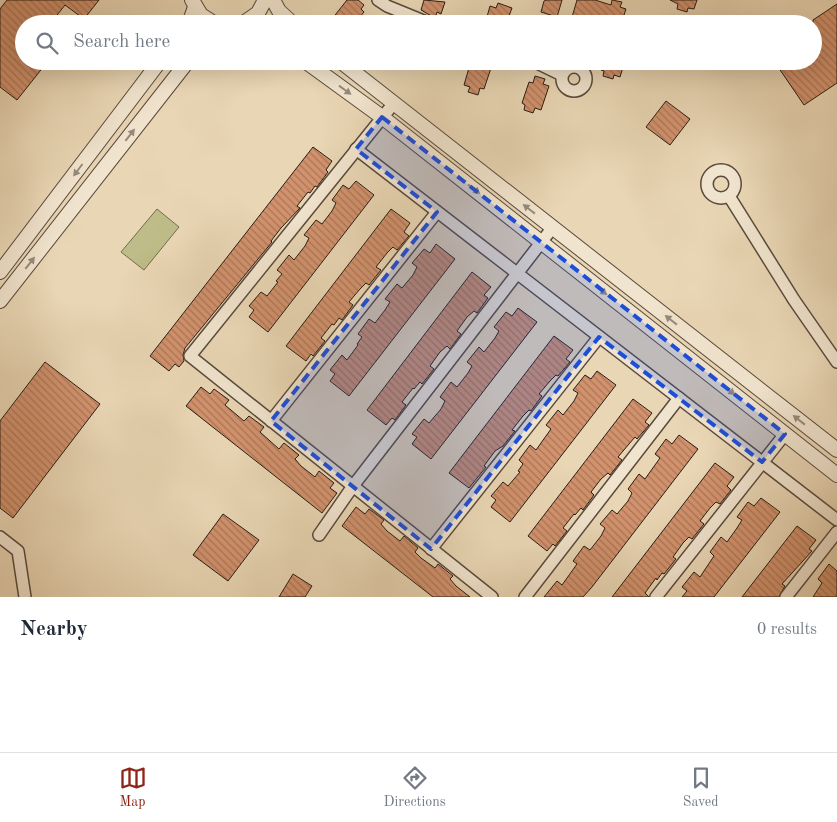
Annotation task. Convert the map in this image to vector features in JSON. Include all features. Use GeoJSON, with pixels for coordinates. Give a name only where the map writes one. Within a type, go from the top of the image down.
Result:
{"type":"FeatureCollection","features":[{"type":"Feature","properties":{"kind":"street"},"geometry":{"type":"LineString","coordinates":[[255,15],[265,0]]}},
{"type":"Feature","properties":{"kind":"street"},"geometry":{"type":"LineString","coordinates":[[272,0],[283,15]]}},
{"type":"Feature","properties":{"kind":"street"},"geometry":{"type":"LineString","coordinates":[[378,0],[409,15]]}},
{"type":"Feature","properties":{"kind":"street"},"geometry":{"type":"LineString","coordinates":[[194,4],[201,15]]}},
{"type":"Feature","properties":{"kind":"street"},"geometry":{"type":"LineString","coordinates":[[0,272],[153,70]]}},
{"type":"Feature","properties":{"kind":"street"},"geometry":{"type":"LineString","coordinates":[[0,301],[181,70]]}},
{"type":"Feature","properties":{"kind":"street"},"geometry":{"type":"LineString","coordinates":[[317,70],[382,117],[837,475]]}},
{"type":"Feature","properties":{"kind":"street"},"geometry":{"type":"LineString","coordinates":[[352,70],[837,450]]}},
{"type":"Feature","properties":{"kind":"street"},"geometry":{"type":"LineString","coordinates":[[552,70],[562,75]]}},
{"type":"Feature","properties":{"kind":"street"},"geometry":{"type":"LineString","coordinates":[[394,103],[190,356],[492,597]]}},
{"type":"Feature","properties":{"kind":"street"},"geometry":{"type":"LineString","coordinates":[[356,149],[837,520]]}},
{"type":"Feature","properties":{"kind":"street"},"geometry":{"type":"LineString","coordinates":[[729,196],[794,300],[837,362]]}},
{"type":"Feature","properties":{"kind":"street"},"geometry":{"type":"LineString","coordinates":[[271,421],[437,212]]}},
{"type":"Feature","properties":{"kind":"street"},"geometry":{"type":"LineString","coordinates":[[319,535],[352,486],[553,227]]}},
{"type":"Feature","properties":{"kind":"street"},"geometry":{"type":"LineString","coordinates":[[431,548],[599,337]]}},
{"type":"Feature","properties":{"kind":"street"},"geometry":{"type":"LineString","coordinates":[[525,597],[679,398]]}},
{"type":"Feature","properties":{"kind":"street"},"geometry":{"type":"LineString","coordinates":[[656,597],[784,434]]}},
{"type":"Feature","properties":{"kind":"street"},"geometry":{"type":"LineString","coordinates":[[786,597],[837,532]]}},
{"type":"Feature","properties":{"kind":"street"},"geometry":{"type":"LineString","coordinates":[[0,537],[18,551],[25,597]]}},
{"type":"Feature","properties":{"kind":"highlighted area"},"geometry":{"type":"Polygon","coordinates":[[[382,117],[785,434],[762,462],[599,337],[431,549],[271,421],[437,212],[356,149],[382,117]]]}},
{"type":"Feature","properties":{"kind":"shaded area"},"geometry":{"type":"Polygon","coordinates":[[[157,209],[179,227],[144,270],[121,252],[157,209]]]}},
{"type":"Feature","properties":{"kind":"building"},"geometry":{"type":"Polygon","coordinates":[[[7,0],[99,0],[87,15],[79,15],[65,5],[57,15],[15,15],[15,70],[41,70],[17,100],[0,87],[0,9],[7,0]]]}},
{"type":"Feature","properties":{"kind":"building"},"geometry":{"type":"Polygon","coordinates":[[[347,0],[358,0],[364,5],[361,9],[364,12],[362,15],[335,15],[347,0]]]}},
{"type":"Feature","properties":{"kind":"building"},"geometry":{"type":"Polygon","coordinates":[[[424,0],[445,2],[441,14],[437,12],[436,15],[430,15],[421,10],[424,0]]]}},
{"type":"Feature","properties":{"kind":"building"},"geometry":{"type":"Polygon","coordinates":[[[562,0],[558,15],[541,12],[544,1],[562,0]]]}},
{"type":"Feature","properties":{"kind":"building"},"geometry":{"type":"Polygon","coordinates":[[[577,0],[595,0],[611,5],[612,0],[622,2],[620,7],[626,9],[624,15],[573,15],[577,0]]]}},
{"type":"Feature","properties":{"kind":"building"},"geometry":{"type":"Polygon","coordinates":[[[670,0],[697,0],[694,9],[688,8],[687,12],[677,9],[678,4],[670,0]]]}},
{"type":"Feature","properties":{"kind":"building"},"geometry":{"type":"Polygon","coordinates":[[[498,3],[512,8],[509,15],[488,15],[490,6],[496,8],[498,3]]]}},
{"type":"Feature","properties":{"kind":"building"},"geometry":{"type":"Polygon","coordinates":[[[837,4],[837,83],[804,105],[780,70],[822,70],[820,15],[837,4]]]}},
{"type":"Feature","properties":{"kind":"building"},"geometry":{"type":"Polygon","coordinates":[[[468,70],[490,70],[484,89],[480,88],[478,95],[468,92],[470,87],[464,85],[468,70]]]}},
{"type":"Feature","properties":{"kind":"building"},"geometry":{"type":"Polygon","coordinates":[[[601,70],[622,70],[620,77],[614,75],[613,79],[603,76],[604,71],[601,70]]]}},
{"type":"Feature","properties":{"kind":"building"},"geometry":{"type":"Polygon","coordinates":[[[535,76],[545,79],[543,84],[549,86],[541,110],[535,108],[533,113],[524,110],[525,105],[522,103],[529,82],[533,83],[535,76]]]}},
{"type":"Feature","properties":{"kind":"building"},"geometry":{"type":"Polygon","coordinates":[[[666,101],[690,119],[670,145],[646,127],[666,101]]]}},
{"type":"Feature","properties":{"kind":"building"},"geometry":{"type":"Polygon","coordinates":[[[313,147],[332,161],[326,170],[328,172],[317,187],[315,186],[310,193],[308,192],[297,206],[300,208],[281,228],[272,242],[185,348],[184,361],[179,367],[175,364],[169,371],[150,356],[313,147]]]}},
{"type":"Feature","properties":{"kind":"building"},"geometry":{"type":"Polygon","coordinates":[[[356,181],[374,195],[268,332],[249,317],[254,310],[249,306],[261,292],[267,296],[278,282],[276,281],[282,274],[277,270],[289,255],[294,260],[305,246],[309,238],[304,235],[316,220],[322,224],[332,211],[336,203],[332,200],[343,185],[349,189],[356,181]]]}},
{"type":"Feature","properties":{"kind":"building"},"geometry":{"type":"Polygon","coordinates":[[[391,209],[410,223],[404,232],[409,236],[397,250],[393,247],[387,253],[376,267],[381,270],[369,285],[366,283],[349,302],[353,305],[342,320],[339,318],[334,325],[332,324],[321,338],[325,341],[313,356],[311,354],[306,361],[286,346],[391,209]]]}},
{"type":"Feature","properties":{"kind":"building"},"geometry":{"type":"Polygon","coordinates":[[[436,244],[455,259],[349,396],[330,381],[335,374],[330,370],[342,355],[347,360],[362,337],[358,334],[369,319],[375,323],[390,302],[385,299],[397,284],[402,288],[413,275],[417,267],[412,263],[424,249],[430,253],[436,244]]]}},
{"type":"Feature","properties":{"kind":"building"},"geometry":{"type":"Polygon","coordinates":[[[472,272],[491,287],[484,295],[488,298],[477,313],[474,311],[467,317],[457,331],[461,334],[450,349],[447,346],[440,352],[430,366],[434,369],[422,384],[420,382],[413,388],[402,402],[406,405],[395,420],[392,418],[386,425],[367,410],[472,272]]]}},
{"type":"Feature","properties":{"kind":"building"},"geometry":{"type":"Polygon","coordinates":[[[518,308],[537,322],[431,459],[412,444],[417,437],[412,434],[424,419],[429,423],[441,409],[445,401],[440,397],[451,382],[457,387],[468,373],[472,366],[467,362],[479,347],[484,352],[495,338],[499,331],[494,327],[506,312],[512,316],[518,308]]]}},
{"type":"Feature","properties":{"kind":"building"},"geometry":{"type":"Polygon","coordinates":[[[554,336],[573,350],[566,359],[570,362],[539,394],[542,396],[531,411],[529,410],[523,416],[512,430],[515,431],[503,446],[495,451],[484,466],[486,467],[469,488],[449,473],[554,336]]]}},
{"type":"Feature","properties":{"kind":"building"},"geometry":{"type":"Polygon","coordinates":[[[45,362],[100,404],[13,518],[0,508],[0,421],[45,362]]]}},
{"type":"Feature","properties":{"kind":"building"},"geometry":{"type":"Polygon","coordinates":[[[597,371],[616,385],[510,522],[491,507],[496,500],[491,496],[503,482],[508,486],[520,472],[518,471],[523,464],[519,460],[530,445],[536,450],[551,429],[546,425],[558,410],[563,415],[574,401],[578,393],[573,390],[585,375],[591,379],[597,371]]]}},
{"type":"Feature","properties":{"kind":"building"},"geometry":{"type":"Polygon","coordinates":[[[201,387],[210,394],[214,389],[229,400],[225,405],[244,421],[249,416],[264,427],[260,432],[279,449],[284,443],[299,455],[295,459],[315,477],[319,471],[334,483],[330,488],[337,493],[322,513],[186,406],[201,387]]]}},
{"type":"Feature","properties":{"kind":"building"},"geometry":{"type":"Polygon","coordinates":[[[633,399],[652,413],[645,422],[649,425],[637,439],[635,437],[618,457],[622,460],[610,475],[608,473],[601,479],[591,492],[594,495],[583,510],[581,508],[574,514],[563,528],[567,531],[555,546],[553,544],[547,551],[528,536],[633,399]]]}},
{"type":"Feature","properties":{"kind":"building"},"geometry":{"type":"Polygon","coordinates":[[[679,435],[698,449],[592,587],[583,597],[544,597],[557,581],[562,585],[577,564],[573,561],[584,546],[590,550],[601,536],[605,528],[600,524],[612,510],[617,514],[628,501],[632,493],[628,489],[639,474],[645,479],[660,458],[655,454],[666,439],[672,444],[679,435]]]}},
{"type":"Feature","properties":{"kind":"building"},"geometry":{"type":"Polygon","coordinates":[[[715,463],[734,477],[727,486],[731,490],[720,504],[716,502],[710,508],[700,521],[704,524],[692,539],[689,537],[683,543],[673,557],[676,559],[664,574],[662,573],[657,580],[656,578],[645,593],[649,597],[612,597],[715,463]]]}},
{"type":"Feature","properties":{"kind":"building"},"geometry":{"type":"Polygon","coordinates":[[[761,498],[780,512],[714,597],[682,597],[687,591],[682,587],[694,572],[700,577],[714,556],[710,552],[721,537],[727,542],[737,528],[742,520],[737,517],[748,502],[754,506],[761,498]]]}},
{"type":"Feature","properties":{"kind":"building"},"geometry":{"type":"Polygon","coordinates":[[[356,507],[365,514],[369,509],[384,520],[381,524],[387,531],[400,541],[404,536],[418,548],[415,552],[421,558],[435,568],[438,564],[453,576],[450,579],[470,597],[433,597],[342,526],[356,507]]]}},
{"type":"Feature","properties":{"kind":"building"},"geometry":{"type":"Polygon","coordinates":[[[223,514],[259,540],[228,581],[193,555],[223,514]]]}},
{"type":"Feature","properties":{"kind":"building"},"geometry":{"type":"Polygon","coordinates":[[[797,526],[816,540],[809,549],[812,551],[782,584],[785,586],[779,597],[742,597],[797,526]]]}},
{"type":"Feature","properties":{"kind":"building"},"geometry":{"type":"Polygon","coordinates":[[[829,564],[837,571],[837,597],[813,597],[822,583],[818,579],[829,564]]]}},
{"type":"Feature","properties":{"kind":"building"},"geometry":{"type":"Polygon","coordinates":[[[293,574],[312,586],[305,597],[279,597],[293,574]]]}}]}
